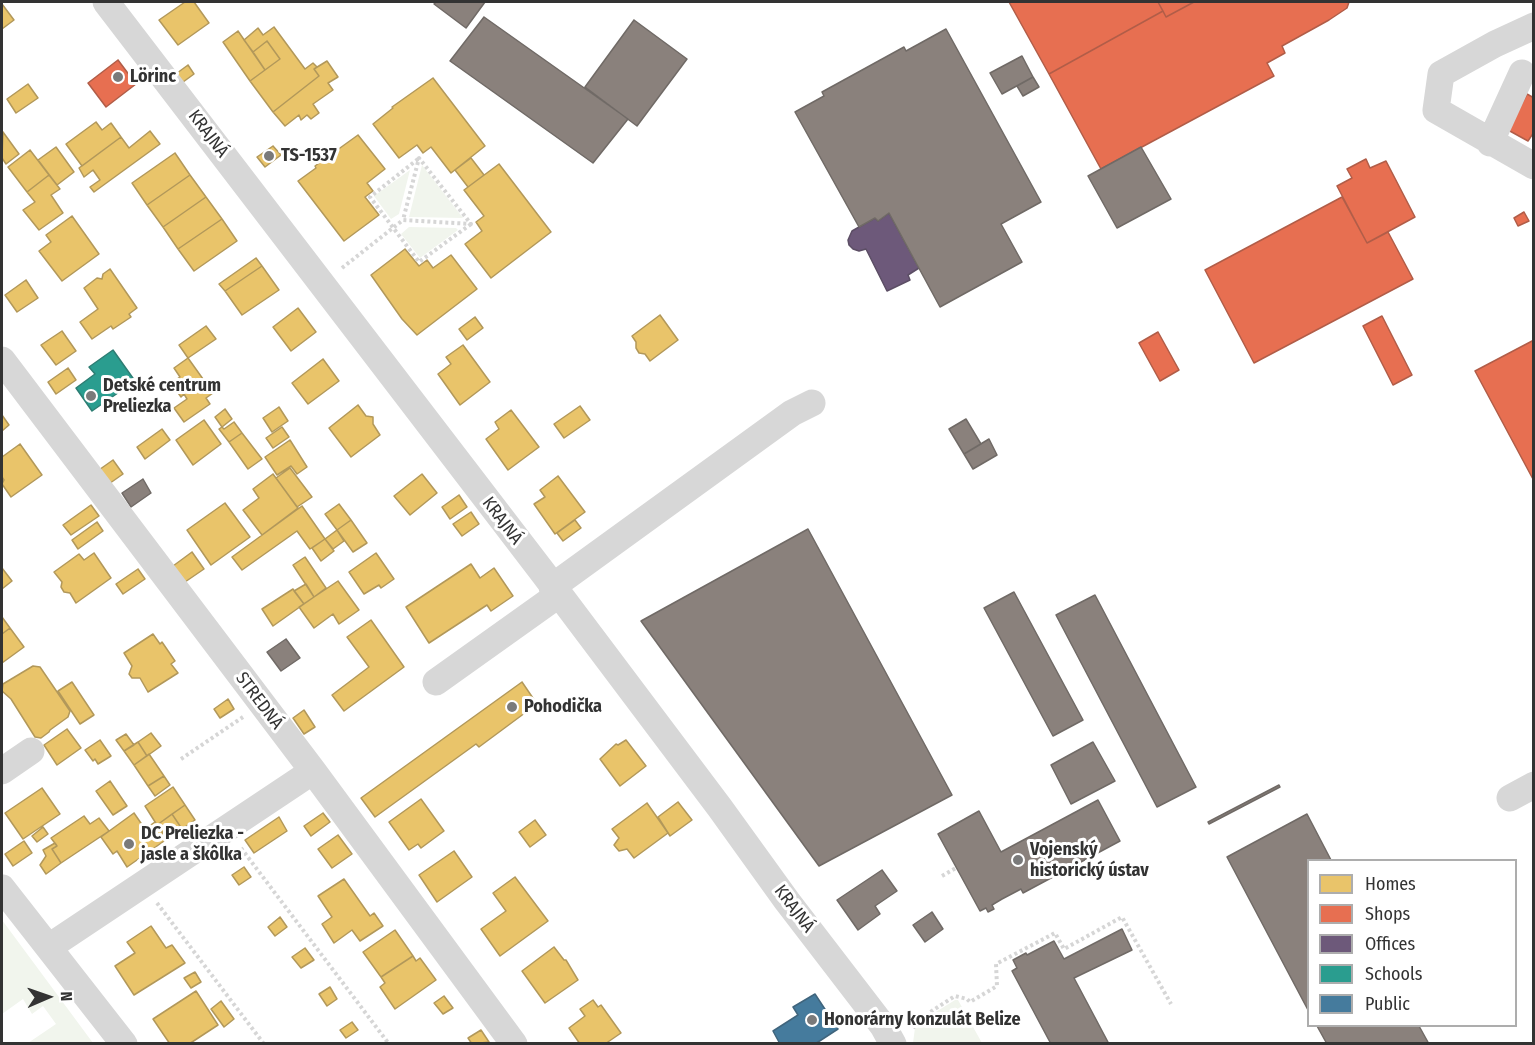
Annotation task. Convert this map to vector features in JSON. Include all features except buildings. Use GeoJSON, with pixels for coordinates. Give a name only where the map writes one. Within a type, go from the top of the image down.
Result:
{"type":"FeatureCollection","features":[{"type":"Feature","properties":{"kind":"street","name":"KRAJNÁ"},"geometry":{"type":"LineString","coordinates":[[106,2],[720,808],[787,901],[896,1034]]}},
{"type":"Feature","properties":{"kind":"street"},"geometry":{"type":"LineString","coordinates":[[1533,26],[1441,74],[1436,110],[1533,166]]}},
{"type":"Feature","properties":{"kind":"street"},"geometry":{"type":"LineString","coordinates":[[1490,143],[1522,73]]}},
{"type":"Feature","properties":{"kind":"street","name":"STREDNÁ"},"geometry":{"type":"LineString","coordinates":[[2,360],[313,771],[514,1044]]}},
{"type":"Feature","properties":{"kind":"street"},"geometry":{"type":"LineString","coordinates":[[436,682],[792,413],[812,403]]}},
{"type":"Feature","properties":{"kind":"street"},"geometry":{"type":"LineString","coordinates":[[2,771],[31,751]]}},
{"type":"Feature","properties":{"kind":"street"},"geometry":{"type":"LineString","coordinates":[[49,947],[313,771]]}},
{"type":"Feature","properties":{"kind":"street"},"geometry":{"type":"LineString","coordinates":[[2,888],[124,1044]]}},
{"type":"Feature","properties":{"kind":"path"},"geometry":{"type":"LineString","coordinates":[[355,257],[403,220],[419,158]]}},
{"type":"Feature","properties":{"kind":"path"},"geometry":{"type":"LineString","coordinates":[[419,158],[471,224]]}},
{"type":"Feature","properties":{"kind":"path"},"geometry":{"type":"LineString","coordinates":[[419,158],[370,197],[419,262],[471,224]]}},
{"type":"Feature","properties":{"kind":"path"},"geometry":{"type":"LineString","coordinates":[[403,220],[471,224]]}},
{"type":"Feature","properties":{"kind":"path"},"geometry":{"type":"LineString","coordinates":[[181,759],[252,711]]}},
{"type":"Feature","properties":{"kind":"path"},"geometry":{"type":"LineString","coordinates":[[226,829],[389,1044]]}},
{"type":"Feature","properties":{"kind":"path"},"geometry":{"type":"LineString","coordinates":[[942,876],[956,868]]}},
{"type":"Feature","properties":{"kind":"path"},"geometry":{"type":"LineString","coordinates":[[144,885],[264,1044]]}},
{"type":"Feature","properties":{"kind":"path"},"geometry":{"type":"LineString","coordinates":[[896,1034],[955,996],[970,1002],[997,986],[996,964],[1055,933],[1064,949],[1122,917],[1171,1004]]}},
{"type":"Feature","properties":{"kind":"shaded area"},"geometry":{"type":"Polygon","coordinates":[[[422,165],[463,218],[409,217],[422,165]]]}},
{"type":"Feature","properties":{"kind":"shaded area"},"geometry":{"type":"Polygon","coordinates":[[[410,170],[399,214],[391,219],[374,196],[410,170]]]}},
{"type":"Feature","properties":{"kind":"shaded area"},"geometry":{"type":"Polygon","coordinates":[[[409,227],[456,228],[458,230],[420,258],[401,234],[409,227]]]}},
{"type":"Feature","properties":{"kind":"shaded area"},"geometry":{"type":"Polygon","coordinates":[[[2,920],[93,1043],[28,1043],[56,1024],[43,1006],[32,1014],[23,999],[2,1014],[2,920]]]}},
{"type":"Feature","properties":{"kind":"shaded area"},"geometry":{"type":"Polygon","coordinates":[[[958,1000],[982,1043],[913,1043],[915,1028],[923,1020],[958,1000]]]}},
{"type":"Feature","properties":{"kind":"place","name":"Lörinc"},"geometry":{"type":"Point","coordinates":[118,77]}},
{"type":"Feature","properties":{"kind":"place","name":"TS-1537"},"geometry":{"type":"Point","coordinates":[269,156]}},
{"type":"Feature","properties":{"kind":"place","name":"Detské centrum Preliezka"},"geometry":{"type":"Point","coordinates":[91,396]}},
{"type":"Feature","properties":{"kind":"place","name":"Pohodička"},"geometry":{"type":"Point","coordinates":[512,707]}},
{"type":"Feature","properties":{"kind":"place","name":"DC Preliezka - jasle a škôlka"},"geometry":{"type":"Point","coordinates":[129,844]}},
{"type":"Feature","properties":{"kind":"place","name":"Vojenský historický ústav"},"geometry":{"type":"Point","coordinates":[1018,860]}},
{"type":"Feature","properties":{"kind":"place","name":"Honorárny konzulát Belize"},"geometry":{"type":"Point","coordinates":[812,1020]}}]}
